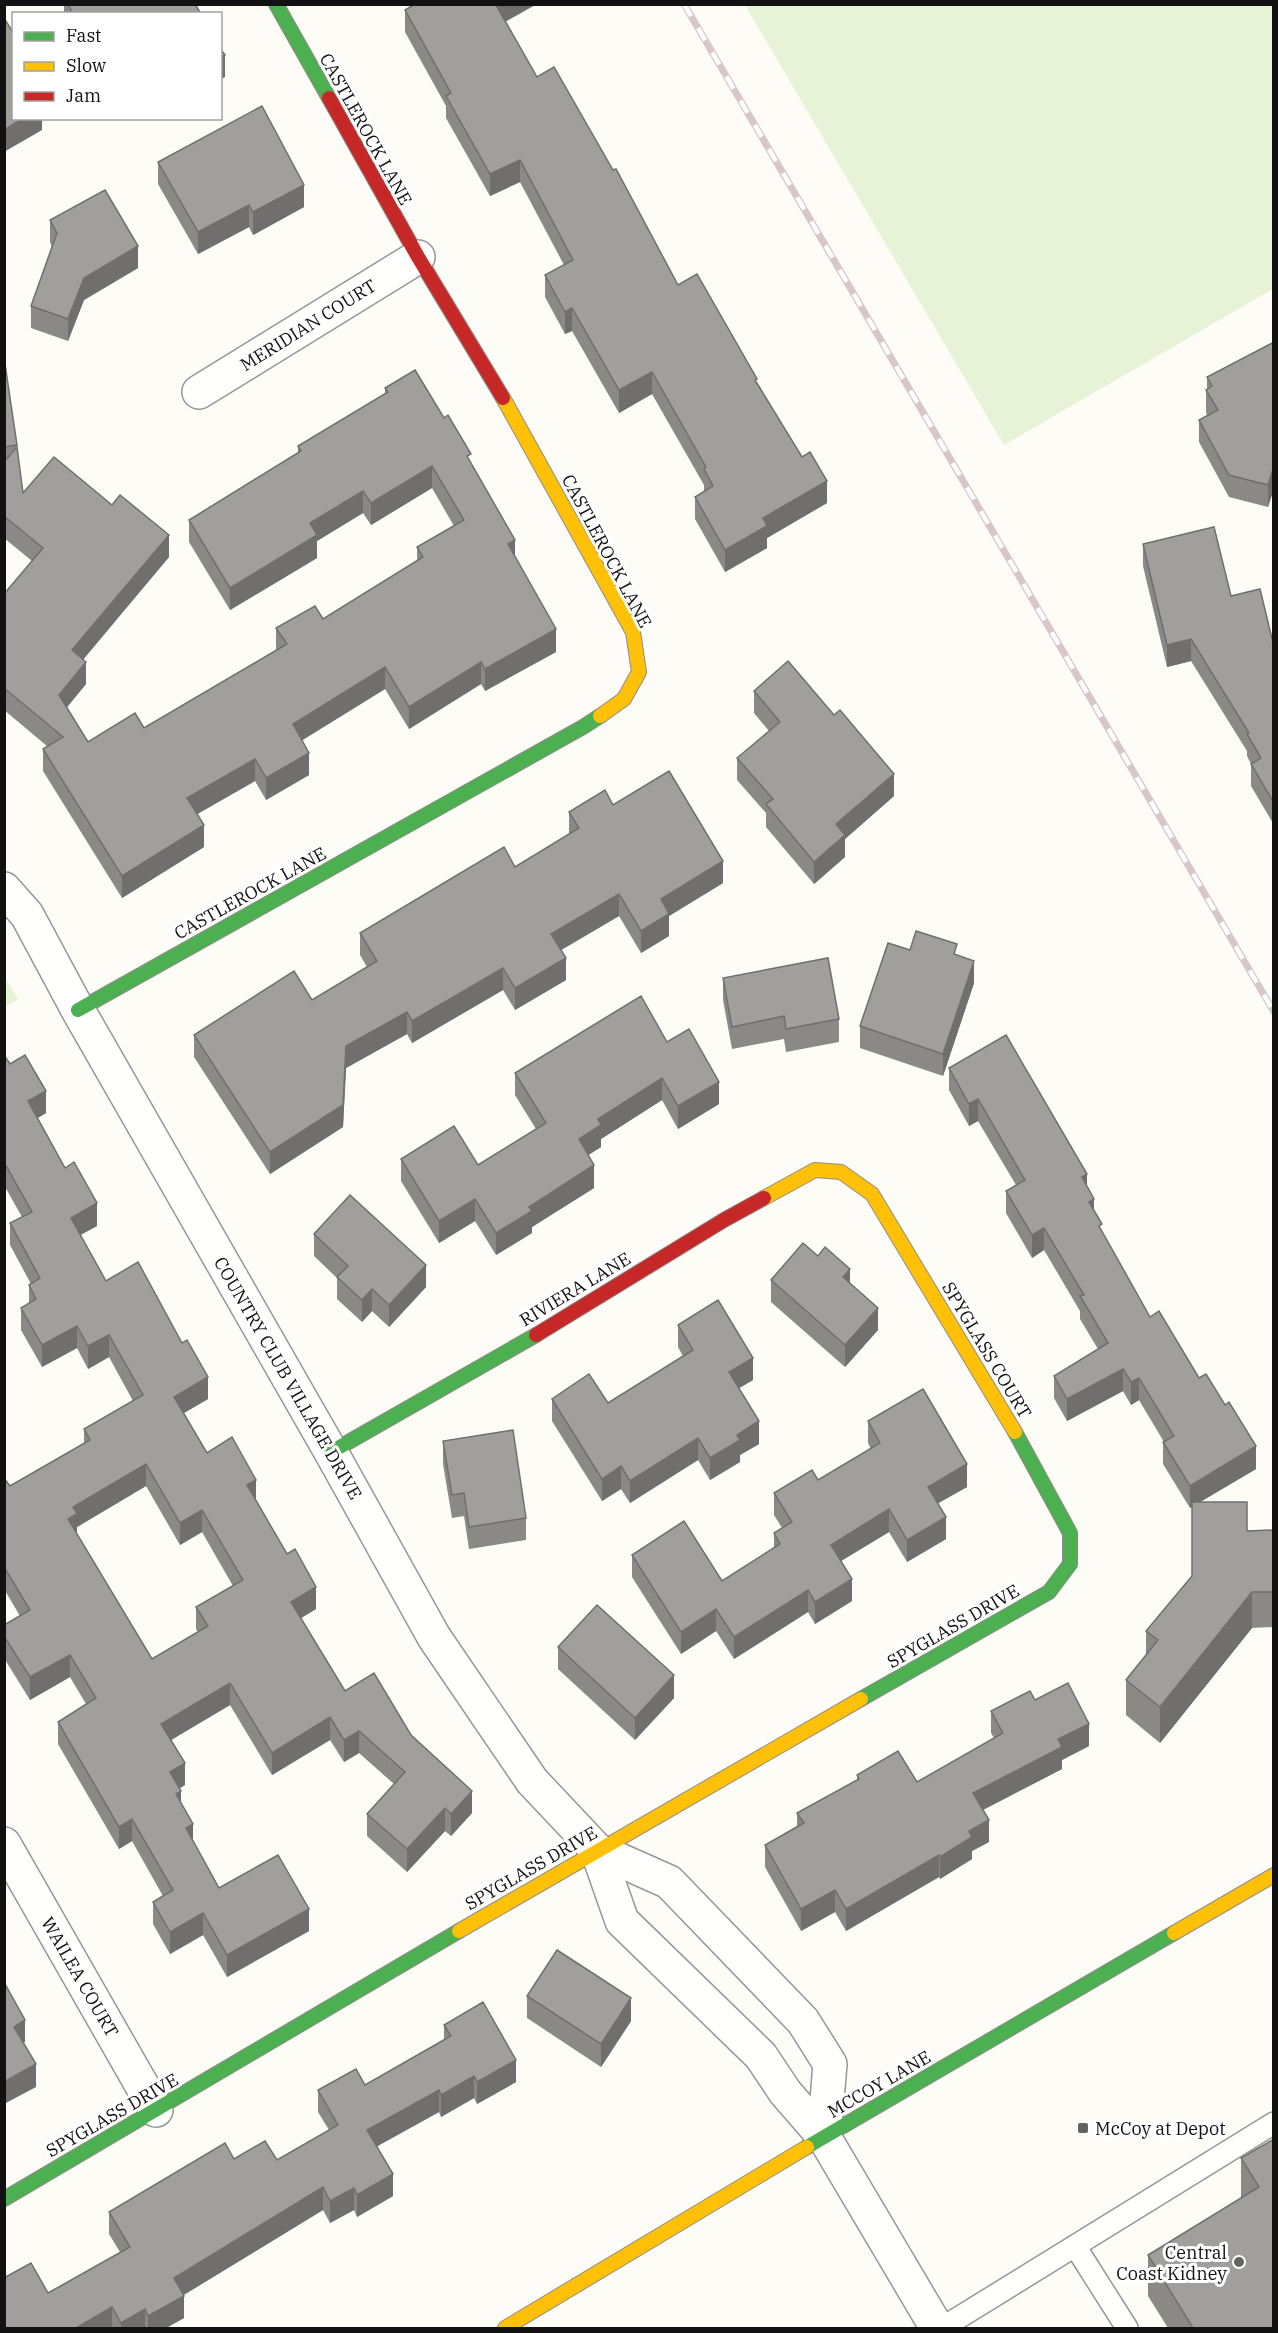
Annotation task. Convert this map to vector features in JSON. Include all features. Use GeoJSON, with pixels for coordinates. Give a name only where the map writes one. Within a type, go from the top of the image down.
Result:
{"type":"FeatureCollection","features":[{"type":"Feature","properties":{"kind":"street","name":"CASTLEROCK LANE"},"geometry":{"type":"LineString","coordinates":[[78,1010],[584,727],[624,699],[639,672],[633,632],[512,413],[418,257],[276,4]]}},
{"type":"Feature","properties":{"kind":"street","name":"MERIDIAN COURT"},"geometry":{"type":"LineString","coordinates":[[199,392],[418,257]]}},
{"type":"Feature","properties":{"kind":"street","name":"COUNTRY CLUB VILLAGE DRIVE"},"geometry":{"type":"LineString","coordinates":[[4,889],[27,915],[78,1010],[434,1637],[532,1781],[597,1850],[669,1882],[803,2021],[830,2064],[824,2137]]}},
{"type":"Feature","properties":{"kind":"street","name":"RIVIERA LANE"},"geometry":{"type":"LineString","coordinates":[[331,1452],[580,1309],[734,1214],[815,1170],[841,1172]]}},
{"type":"Feature","properties":{"kind":"street","name":"SPYGLASS COURT"},"geometry":{"type":"LineString","coordinates":[[841,1172],[872,1194],[1000,1404],[1070,1533],[1070,1564]]}},
{"type":"Feature","properties":{"kind":"street","name":"SPYGLASS DRIVE"},"geometry":{"type":"LineString","coordinates":[[4,2199],[597,1850],[1049,1592],[1070,1564]]}},
{"type":"Feature","properties":{"kind":"street","name":"WAILEA COURT"},"geometry":{"type":"LineString","coordinates":[[4,1844],[156,2110]]}},
{"type":"Feature","properties":{"kind":"street","name":"COUNTRY CLUB VILLAGE DRIVE"},"geometry":{"type":"LineString","coordinates":[[597,1850],[622,1921],[761,2056],[785,2092],[824,2137]]}},
{"type":"Feature","properties":{"kind":"street","name":"MCCOY LANE"},"geometry":{"type":"LineString","coordinates":[[505,2328],[824,2137],[1274,1875]]}},
{"type":"Feature","properties":{"kind":"street"},"geometry":{"type":"LineString","coordinates":[[824,2137],[940,2328]]}},
{"type":"Feature","properties":{"kind":"lane"},"geometry":{"type":"LineString","coordinates":[[940,2328],[1274,2123]]}},
{"type":"Feature","properties":{"kind":"lane"},"geometry":{"type":"LineString","coordinates":[[1075,2246],[1127,2328]]}},
{"type":"Feature","properties":{"kind":"green space"},"geometry":{"type":"Polygon","coordinates":[[[745,5],[1273,5],[1273,289],[1004,445],[745,5]]]}},
{"type":"Feature","properties":{"kind":"green space"},"geometry":{"type":"Polygon","coordinates":[[[4,976],[18,999],[5,1007],[4,1007],[4,976]]]}},
{"type":"Feature","properties":{"kind":"building"},"geometry":{"type":"Polygon","coordinates":[[[68,4],[195,4],[200,12],[72,12],[68,4]]]}},
{"type":"Feature","properties":{"kind":"building"},"geometry":{"type":"Polygon","coordinates":[[[415,4],[498,4],[496,5],[537,77],[554,67],[613,170],[616,169],[678,285],[697,274],[757,379],[755,380],[802,457],[810,452],[827,481],[763,518],[767,526],[725,550],[695,497],[713,486],[704,469],[706,467],[652,372],[619,390],[572,308],[565,312],[545,275],[573,260],[520,160],[490,174],[446,96],[451,93],[405,10],[415,4]]]}},
{"type":"Feature","properties":{"kind":"building"},"geometry":{"type":"Polygon","coordinates":[[[4,18],[12,31],[12,120],[21,120],[4,130],[4,18]]]}},
{"type":"Feature","properties":{"kind":"building"},"geometry":{"type":"Polygon","coordinates":[[[262,106],[304,185],[253,212],[249,205],[198,232],[158,162],[262,106]]]}},
{"type":"Feature","properties":{"kind":"building"},"geometry":{"type":"Polygon","coordinates":[[[105,190],[138,246],[84,278],[68,319],[31,306],[57,233],[50,220],[105,190]]]}},
{"type":"Feature","properties":{"kind":"building"},"geometry":{"type":"Polygon","coordinates":[[[1274,342],[1274,466],[1268,485],[1229,475],[1199,420],[1218,410],[1206,390],[1212,386],[1207,377],[1274,342]]]}},
{"type":"Feature","properties":{"kind":"building"},"geometry":{"type":"Polygon","coordinates":[[[4,357],[17,445],[4,447],[4,357]]]}},
{"type":"Feature","properties":{"kind":"building"},"geometry":{"type":"Polygon","coordinates":[[[415,370],[444,418],[448,415],[471,454],[467,456],[515,540],[508,544],[556,629],[485,669],[481,662],[409,707],[385,667],[293,724],[309,753],[266,778],[255,759],[187,798],[204,825],[122,876],[43,749],[63,737],[4,688],[4,594],[43,548],[4,516],[4,462],[17,447],[23,493],[54,457],[112,505],[120,495],[169,535],[72,650],[86,662],[59,695],[88,742],[135,713],[144,728],[287,644],[276,628],[315,606],[323,619],[423,557],[417,547],[464,520],[432,466],[371,503],[363,491],[310,523],[317,535],[230,588],[189,520],[301,451],[298,446],[388,392],[385,388],[415,370]]]}},
{"type":"Feature","properties":{"kind":"building"},"geometry":{"type":"Polygon","coordinates":[[[1214,527],[1231,596],[1260,589],[1274,647],[1274,803],[1251,764],[1261,758],[1247,734],[1249,733],[1191,639],[1167,645],[1143,544],[1214,527]]]}},
{"type":"Feature","properties":{"kind":"building"},"geometry":{"type":"Polygon","coordinates":[[[788,661],[834,715],[840,710],[894,774],[836,824],[845,835],[814,862],[766,804],[773,799],[737,758],[780,722],[754,691],[788,661]]]}},
{"type":"Feature","properties":{"kind":"building"},"geometry":{"type":"Polygon","coordinates":[[[669,771],[723,861],[661,899],[669,914],[641,931],[619,894],[551,934],[566,958],[515,988],[503,968],[412,1021],[407,1012],[346,1046],[343,1105],[270,1152],[194,1035],[294,971],[312,1000],[377,961],[360,933],[504,847],[515,867],[579,828],[569,812],[605,790],[613,805],[669,771]]]}},
{"type":"Feature","properties":{"kind":"building"},"geometry":{"type":"Polygon","coordinates":[[[916,931],[957,944],[954,954],[974,961],[943,1054],[860,1026],[888,943],[910,950],[916,931]]]}},
{"type":"Feature","properties":{"kind":"building"},"geometry":{"type":"Polygon","coordinates":[[[828,958],[839,1019],[786,1029],[784,1016],[732,1027],[723,978],[828,958]]]}},
{"type":"Feature","properties":{"kind":"building"},"geometry":{"type":"Polygon","coordinates":[[[641,996],[667,1042],[689,1029],[719,1082],[678,1106],[662,1078],[598,1119],[601,1125],[579,1139],[594,1165],[529,1207],[532,1211],[496,1233],[475,1199],[439,1221],[401,1159],[454,1126],[478,1165],[546,1123],[515,1073],[641,996]]]}},
{"type":"Feature","properties":{"kind":"building"},"geometry":{"type":"Polygon","coordinates":[[[1006,1035],[1087,1174],[1082,1177],[1094,1199],[1089,1202],[1102,1224],[1099,1226],[1150,1317],[1159,1311],[1199,1378],[1206,1374],[1225,1405],[1229,1402],[1256,1446],[1190,1486],[1163,1442],[1174,1436],[1139,1378],[1131,1382],[1123,1369],[1067,1399],[1054,1376],[1108,1343],[1080,1296],[1084,1295],[1044,1228],[1032,1235],[1006,1191],[1025,1180],[978,1099],[969,1104],[949,1068],[1006,1035]]]}},
{"type":"Feature","properties":{"kind":"building"},"geometry":{"type":"Polygon","coordinates":[[[4,1055],[10,1064],[25,1055],[46,1091],[28,1101],[65,1168],[74,1162],[97,1203],[71,1218],[106,1281],[138,1262],[182,1343],[187,1340],[208,1377],[174,1397],[207,1453],[232,1437],[256,1480],[247,1485],[287,1554],[295,1549],[316,1587],[291,1602],[345,1691],[374,1673],[411,1735],[472,1791],[451,1814],[445,1808],[407,1849],[367,1814],[405,1772],[359,1731],[344,1740],[330,1717],[272,1753],[230,1683],[161,1724],[185,1763],[170,1772],[181,1791],[176,1794],[193,1824],[186,1828],[219,1888],[278,1855],[309,1909],[227,1955],[203,1913],[170,1932],[153,1902],[173,1890],[132,1819],[119,1827],[58,1722],[96,1698],[70,1655],[30,1677],[4,1636],[4,1625],[30,1610],[4,1567],[4,1478],[10,1486],[90,1440],[84,1429],[143,1395],[109,1335],[88,1346],[77,1326],[42,1345],[21,1308],[36,1299],[29,1285],[40,1278],[10,1223],[32,1212],[4,1162],[4,1055]],[[146,1464],[73,1507],[77,1514],[68,1519],[152,1659],[208,1626],[196,1607],[243,1580],[202,1510],[180,1523],[146,1464]]]}},
{"type":"Feature","properties":{"kind":"building"},"geometry":{"type":"Polygon","coordinates":[[[350,1195],[426,1265],[389,1305],[372,1289],[362,1300],[337,1277],[348,1266],[314,1234],[350,1195]]]}},
{"type":"Feature","properties":{"kind":"building"},"geometry":{"type":"Polygon","coordinates":[[[803,1243],[818,1256],[825,1247],[850,1269],[843,1277],[878,1308],[845,1345],[771,1280],[803,1243]]]}},
{"type":"Feature","properties":{"kind":"building"},"geometry":{"type":"Polygon","coordinates":[[[718,1300],[753,1358],[729,1372],[759,1421],[737,1435],[740,1440],[710,1458],[698,1438],[630,1481],[621,1466],[602,1479],[552,1399],[589,1374],[608,1403],[693,1350],[678,1325],[718,1300]]]}},
{"type":"Feature","properties":{"kind":"building"},"geometry":{"type":"Polygon","coordinates":[[[923,1389],[967,1464],[928,1487],[946,1517],[907,1540],[889,1509],[831,1545],[852,1579],[815,1602],[808,1590],[734,1637],[716,1609],[681,1632],[632,1555],[684,1521],[722,1581],[780,1544],[774,1533],[792,1522],[774,1493],[812,1470],[818,1480],[880,1443],[868,1421],[923,1389]]]}},
{"type":"Feature","properties":{"kind":"building"},"geometry":{"type":"Polygon","coordinates":[[[513,1430],[526,1518],[469,1527],[464,1493],[452,1495],[443,1441],[513,1430]]]}},
{"type":"Feature","properties":{"kind":"building"},"geometry":{"type":"Polygon","coordinates":[[[1192,1502],[1247,1502],[1247,1531],[1274,1530],[1274,1592],[1252,1592],[1160,1707],[1126,1680],[1158,1640],[1146,1631],[1192,1576],[1192,1502]]]}},
{"type":"Feature","properties":{"kind":"building"},"geometry":{"type":"Polygon","coordinates":[[[597,1605],[674,1675],[635,1718],[558,1647],[597,1605]]]}},
{"type":"Feature","properties":{"kind":"building"},"geometry":{"type":"Polygon","coordinates":[[[1068,1683],[1089,1724],[1058,1739],[1062,1747],[973,1793],[989,1820],[969,1831],[972,1837],[846,1909],[835,1890],[801,1909],[765,1845],[804,1823],[797,1813],[859,1779],[857,1775],[898,1751],[917,1782],[1003,1733],[991,1711],[1030,1691],[1035,1700],[1068,1683]]]}},
{"type":"Feature","properties":{"kind":"building"},"geometry":{"type":"Polygon","coordinates":[[[557,1950],[631,1998],[601,2044],[527,1996],[557,1950]]]}},
{"type":"Feature","properties":{"kind":"building"},"geometry":{"type":"Polygon","coordinates":[[[4,1984],[25,2020],[14,2027],[36,2064],[4,2082],[4,1984]]]}},
{"type":"Feature","properties":{"kind":"building"},"geometry":{"type":"Polygon","coordinates":[[[483,2002],[516,2060],[477,2082],[474,2076],[441,2095],[439,2090],[367,2130],[393,2174],[357,2195],[354,2188],[330,2201],[323,2187],[174,2278],[184,2296],[148,2316],[145,2309],[121,2323],[112,2307],[76,2328],[4,2328],[4,2278],[31,2263],[48,2293],[130,2247],[109,2212],[225,2143],[234,2159],[265,2141],[277,2160],[338,2125],[318,2090],[356,2069],[365,2085],[451,2036],[444,2025],[483,2002]]]}},
{"type":"Feature","properties":{"kind":"building","name":"Central Coast Kidney"},"geometry":{"type":"Polygon","coordinates":[[[1274,2139],[1274,2327],[1193,2328],[1148,2255],[1259,2187],[1241,2158],[1274,2139]]]}},
{"type":"Feature","properties":{"kind":"railway"},"geometry":{"type":"LineString","coordinates":[[684,4],[1274,1012]]}},
{"type":"Feature","properties":{"kind":"traffic: fast"},"geometry":{"type":"LineString","coordinates":[[276,4],[329,98]]}},
{"type":"Feature","properties":{"kind":"traffic: fast"},"geometry":{"type":"LineString","coordinates":[[78,1010],[600,716]]}},
{"type":"Feature","properties":{"kind":"traffic: fast"},"geometry":{"type":"LineString","coordinates":[[331,1452],[536,1335]]}},
{"type":"Feature","properties":{"kind":"traffic: fast"},"geometry":{"type":"LineString","coordinates":[[861,1699],[1049,1592],[1070,1564],[1070,1533],[1015,1432]]}},
{"type":"Feature","properties":{"kind":"traffic: fast"},"geometry":{"type":"LineString","coordinates":[[4,2199],[459,1931]]}},
{"type":"Feature","properties":{"kind":"traffic: fast"},"geometry":{"type":"LineString","coordinates":[[807,2147],[1174,1933]]}},
{"type":"Feature","properties":{"kind":"traffic: slow"},"geometry":{"type":"LineString","coordinates":[[503,398],[633,632],[639,672],[624,699],[600,716]]}},
{"type":"Feature","properties":{"kind":"traffic: slow"},"geometry":{"type":"LineString","coordinates":[[764,1198],[815,1170],[841,1172],[872,1194],[1015,1432]]}},
{"type":"Feature","properties":{"kind":"traffic: slow"},"geometry":{"type":"LineString","coordinates":[[459,1931],[861,1699]]}},
{"type":"Feature","properties":{"kind":"traffic: slow"},"geometry":{"type":"LineString","coordinates":[[1174,1933],[1274,1875]]}},
{"type":"Feature","properties":{"kind":"traffic: slow"},"geometry":{"type":"LineString","coordinates":[[505,2328],[807,2147]]}},
{"type":"Feature","properties":{"kind":"traffic: jam"},"geometry":{"type":"LineString","coordinates":[[329,98],[418,257],[503,398]]}},
{"type":"Feature","properties":{"kind":"traffic: jam"},"geometry":{"type":"LineString","coordinates":[[536,1335],[764,1198]]}},
{"type":"Feature","properties":{"kind":"place","name":"McCoy at Depot"},"geometry":{"type":"Point","coordinates":[1083,2128]}},
{"type":"Feature","properties":{"kind":"place","name":"Central Coast Kidney"},"geometry":{"type":"Point","coordinates":[1239,2262]}}]}
